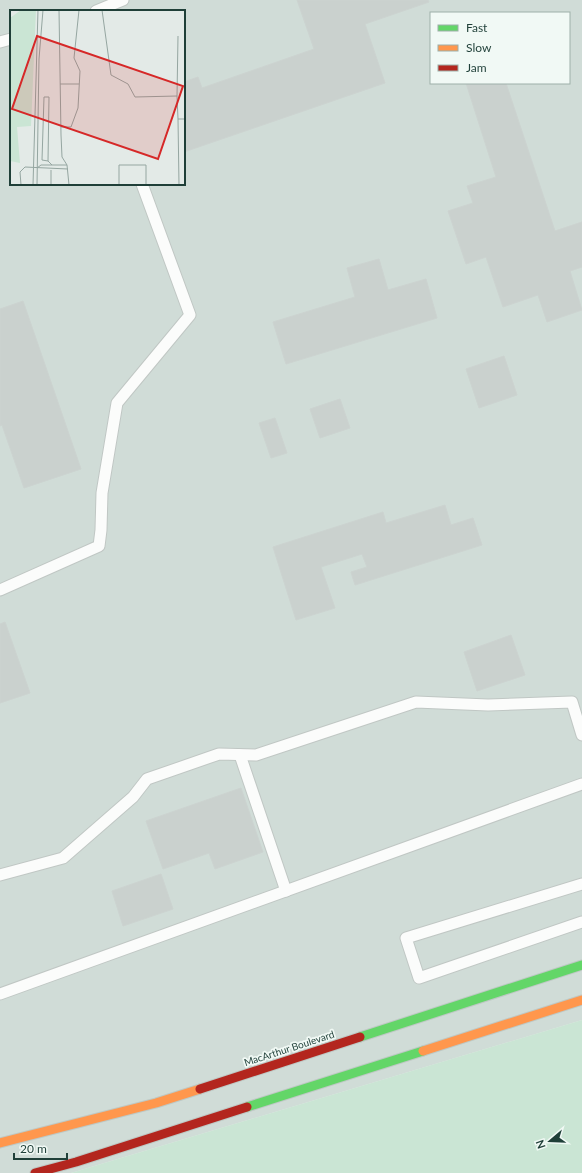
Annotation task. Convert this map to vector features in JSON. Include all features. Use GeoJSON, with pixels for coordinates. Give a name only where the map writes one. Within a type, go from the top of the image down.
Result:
{"type":"FeatureCollection","features":[{"type":"Feature","properties":{"kind":"main road","name":"MacArthur Boulevard"},"geometry":{"type":"LineString","coordinates":[[0,1143],[156,1103],[582,965]]}},
{"type":"Feature","properties":{"kind":"main road"},"geometry":{"type":"LineString","coordinates":[[35,1173],[84,1160],[582,1000]]}},
{"type":"Feature","properties":{"kind":"lane"},"geometry":{"type":"LineString","coordinates":[[98,10],[123,0]]}},
{"type":"Feature","properties":{"kind":"lane"},"geometry":{"type":"LineString","coordinates":[[0,42],[10,38]]}},
{"type":"Feature","properties":{"kind":"lane"},"geometry":{"type":"LineString","coordinates":[[0,590],[98,546],[101,530],[102,493],[117,403],[190,315],[142,185]]}},
{"type":"Feature","properties":{"kind":"lane"},"geometry":{"type":"LineString","coordinates":[[0,875],[63,858],[134,797],[146,779],[219,754],[256,755],[416,702],[488,705],[572,702],[582,735]]}},
{"type":"Feature","properties":{"kind":"lane"},"geometry":{"type":"LineString","coordinates":[[240,755],[286,891]]}},
{"type":"Feature","properties":{"kind":"lane"},"geometry":{"type":"LineString","coordinates":[[0,994],[582,784]]}},
{"type":"Feature","properties":{"kind":"lane"},"geometry":{"type":"LineString","coordinates":[[582,884],[406,938],[419,978],[582,922]]}},
{"type":"Feature","properties":{"kind":"shaded area"},"geometry":{"type":"Polygon","coordinates":[[[0,0],[582,0],[582,1020],[71,1173],[0,1173],[0,0]]]}},
{"type":"Feature","properties":{"kind":"green space"},"geometry":{"type":"Polygon","coordinates":[[[582,1020],[582,1173],[71,1173],[582,1020]]]}},
{"type":"Feature","properties":{"kind":"building"},"geometry":{"type":"Polygon","coordinates":[[[297,0],[428,0],[429,2],[365,24],[385,83],[185,152],[185,82],[198,77],[202,88],[314,49],[297,0]]]}},
{"type":"Feature","properties":{"kind":"building"},"geometry":{"type":"Polygon","coordinates":[[[466,84],[506,84],[555,231],[582,222],[582,267],[570,271],[582,310],[547,322],[538,295],[503,307],[486,257],[466,264],[448,211],[473,203],[467,186],[496,177],[466,84]]]}},
{"type":"Feature","properties":{"kind":"building"},"geometry":{"type":"Polygon","coordinates":[[[379,259],[388,290],[426,279],[437,318],[286,364],[273,322],[355,297],[347,268],[379,259]]]}},
{"type":"Feature","properties":{"kind":"building"},"geometry":{"type":"Polygon","coordinates":[[[23,301],[81,469],[24,488],[2,425],[0,426],[0,309],[23,301]]]}},
{"type":"Feature","properties":{"kind":"building"},"geometry":{"type":"Polygon","coordinates":[[[504,356],[517,395],[479,408],[466,369],[504,356]]]}},
{"type":"Feature","properties":{"kind":"building"},"geometry":{"type":"Polygon","coordinates":[[[340,399],[350,428],[320,438],[310,409],[340,399]]]}},
{"type":"Feature","properties":{"kind":"building"},"geometry":{"type":"Polygon","coordinates":[[[275,418],[287,453],[271,458],[259,423],[275,418]]]}},
{"type":"Feature","properties":{"kind":"building"},"geometry":{"type":"Polygon","coordinates":[[[445,505],[451,525],[473,518],[482,545],[355,585],[351,572],[367,567],[362,554],[321,567],[335,608],[296,620],[273,547],[383,512],[386,523],[445,505]]]}},
{"type":"Feature","properties":{"kind":"building"},"geometry":{"type":"Polygon","coordinates":[[[5,622],[30,693],[0,703],[0,624],[5,622]]]}},
{"type":"Feature","properties":{"kind":"building"},"geometry":{"type":"Polygon","coordinates":[[[511,635],[525,675],[477,691],[464,652],[511,635]]]}},
{"type":"Feature","properties":{"kind":"building"},"geometry":{"type":"Polygon","coordinates":[[[241,788],[263,852],[215,869],[209,853],[163,869],[146,821],[241,788]]]}},
{"type":"Feature","properties":{"kind":"building"},"geometry":{"type":"Polygon","coordinates":[[[161,874],[173,909],[123,926],[112,891],[161,874]]]}},
{"type":"Feature","properties":{"kind":"traffic: fast"},"geometry":{"type":"LineString","coordinates":[[360,1037],[582,965]]}},
{"type":"Feature","properties":{"kind":"traffic: fast"},"geometry":{"type":"LineString","coordinates":[[247,1107],[423,1051]]}},
{"type":"Feature","properties":{"kind":"traffic: slow"},"geometry":{"type":"LineString","coordinates":[[423,1051],[582,1000]]}},
{"type":"Feature","properties":{"kind":"traffic: slow"},"geometry":{"type":"LineString","coordinates":[[0,1143],[156,1103],[200,1089]]}},
{"type":"Feature","properties":{"kind":"traffic: jam"},"geometry":{"type":"LineString","coordinates":[[200,1089],[360,1037]]}},
{"type":"Feature","properties":{"kind":"traffic: jam"},"geometry":{"type":"LineString","coordinates":[[35,1173],[76,1162],[247,1107]]}}]}
